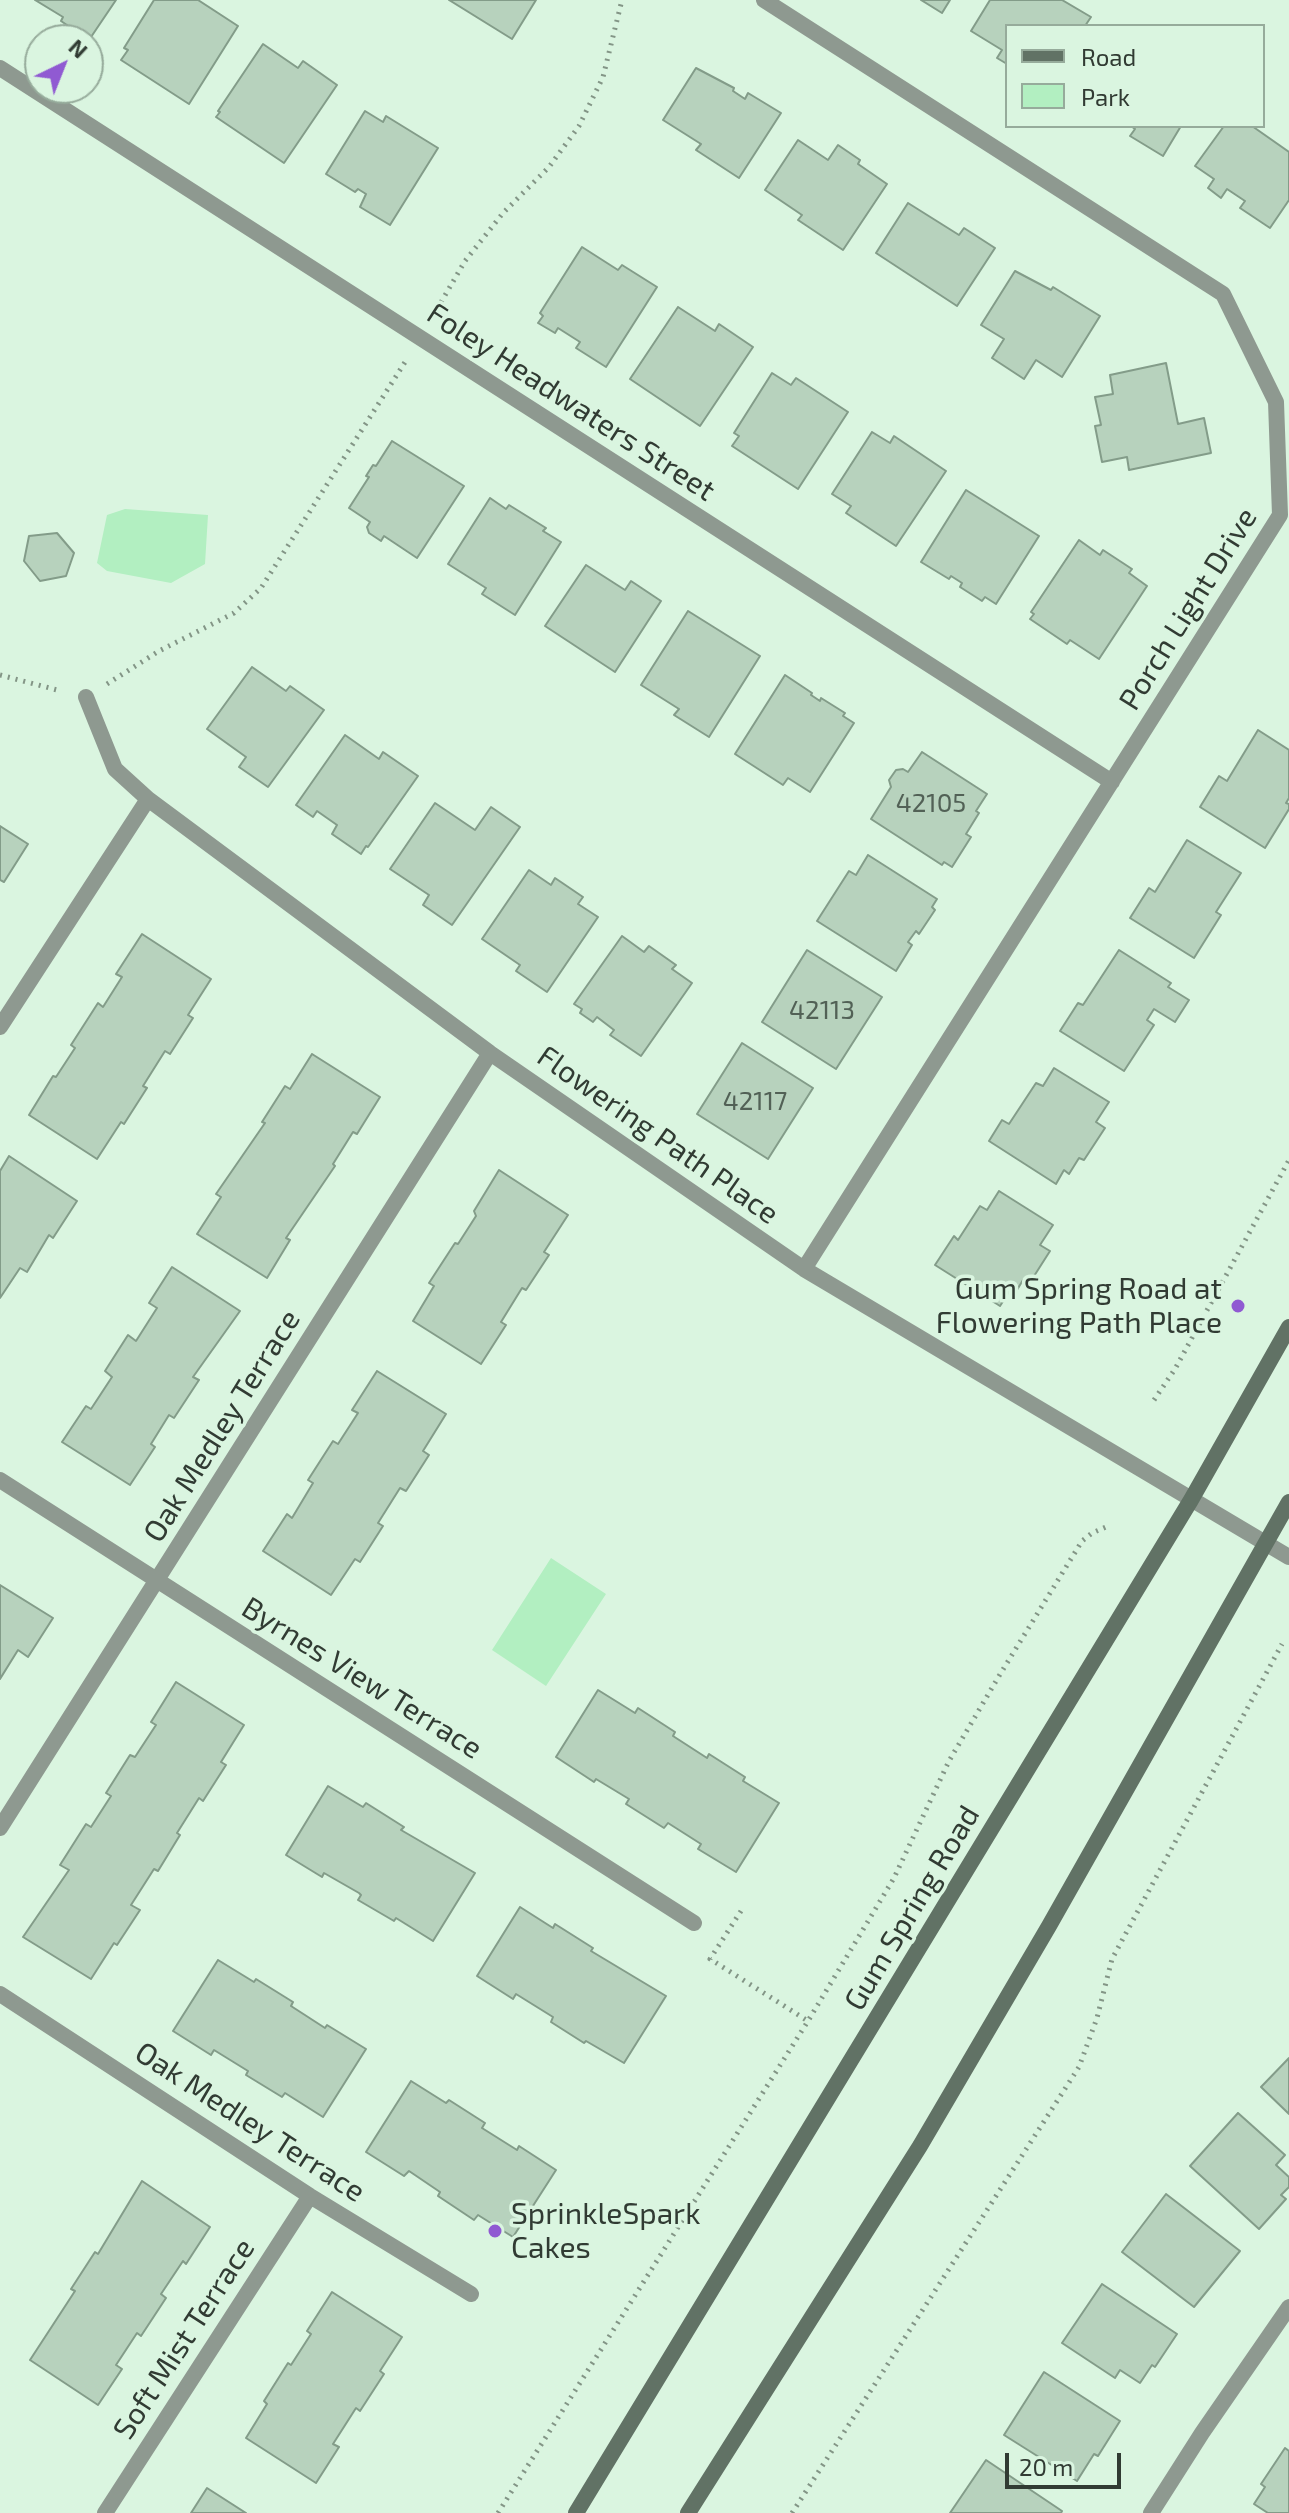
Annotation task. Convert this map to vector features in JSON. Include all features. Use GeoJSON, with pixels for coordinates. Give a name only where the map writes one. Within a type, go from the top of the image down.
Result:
{"type":"FeatureCollection","features":[{"type":"Feature","properties":{"kind":"main road","name":"Gum Spring Road"},"geometry":{"type":"LineString","coordinates":[[576,2513],[1191,1500],[1289,1327]]}},
{"type":"Feature","properties":{"kind":"main road"},"geometry":{"type":"LineString","coordinates":[[688,2513],[920,2146],[1049,1926],[1289,1502]]}},
{"type":"Feature","properties":{"kind":"street","name":"Porch Light Drive"},"geometry":{"type":"LineString","coordinates":[[764,0],[1223,294],[1276,402],[1280,515],[804,1269]]}},
{"type":"Feature","properties":{"kind":"street","name":"Foley Headwaters Street"},"geometry":{"type":"LineString","coordinates":[[0,68],[1112,782]]}},
{"type":"Feature","properties":{"kind":"street","name":"Flowering Path Place"},"geometry":{"type":"LineString","coordinates":[[86,697],[115,769],[148,799],[490,1053],[804,1269],[1289,1557]]}},
{"type":"Feature","properties":{"kind":"street"},"geometry":{"type":"LineString","coordinates":[[0,1027],[148,799]]}},
{"type":"Feature","properties":{"kind":"street","name":"Oak Medley Terrace"},"geometry":{"type":"LineString","coordinates":[[0,1828],[490,1053]]}},
{"type":"Feature","properties":{"kind":"street","name":"Byrnes View Terrace"},"geometry":{"type":"LineString","coordinates":[[0,1480],[694,1923]]}},
{"type":"Feature","properties":{"kind":"street","name":"Oak Medley Terrace"},"geometry":{"type":"LineString","coordinates":[[0,1994],[310,2196],[471,2294]]}},
{"type":"Feature","properties":{"kind":"street","name":"Soft Mist Terrace"},"geometry":{"type":"LineString","coordinates":[[105,2513],[310,2196]]}},
{"type":"Feature","properties":{"kind":"street"},"geometry":{"type":"LineString","coordinates":[[1151,2513],[1289,2307]]}},
{"type":"Feature","properties":{"kind":"path"},"geometry":{"type":"LineString","coordinates":[[0,675],[86,697],[159,651],[234,613],[261,588],[420,338],[465,261],[503,213],[549,167],[579,126],[603,77],[622,0]]}},
{"type":"Feature","properties":{"kind":"path"},"geometry":{"type":"LineString","coordinates":[[1154,1400],[1175,1369],[1289,1160]]}},
{"type":"Feature","properties":{"kind":"path"},"geometry":{"type":"LineString","coordinates":[[498,2513],[808,2021],[894,1878],[949,1761],[1082,1541],[1106,1527]]}},
{"type":"Feature","properties":{"kind":"path"},"geometry":{"type":"LineString","coordinates":[[792,2513],[1079,2067],[1097,2018],[1112,1959],[1282,1644]]}},
{"type":"Feature","properties":{"kind":"path"},"geometry":{"type":"LineString","coordinates":[[741,1911],[710,1959],[808,2021]]}},
{"type":"Feature","properties":{"kind":"green space"},"geometry":{"type":"Polygon","coordinates":[[[125,509],[208,515],[205,564],[171,583],[107,571],[97,563],[107,515],[125,509]]]}},
{"type":"Feature","properties":{"kind":"green space"},"geometry":{"type":"Polygon","coordinates":[[[551,1558],[606,1594],[546,1686],[492,1650],[551,1558]]]}},
{"type":"Feature","properties":{"kind":"building"},"geometry":{"type":"Polygon","coordinates":[[[35,0],[116,0],[100,24],[65,24],[61,21],[63,17],[35,0]]]}},
{"type":"Feature","properties":{"kind":"building"},"geometry":{"type":"Polygon","coordinates":[[[154,0],[198,0],[238,26],[189,104],[121,60],[128,50],[124,48],[154,0]]]}},
{"type":"Feature","properties":{"kind":"building"},"geometry":{"type":"Polygon","coordinates":[[[449,0],[536,0],[512,39],[449,0]]]}},
{"type":"Feature","properties":{"kind":"building"},"geometry":{"type":"Polygon","coordinates":[[[921,0],[950,0],[942,13],[921,0]]]}},
{"type":"Feature","properties":{"kind":"building"},"geometry":{"type":"Polygon","coordinates":[[[990,0],[1062,0],[1091,17],[1086,24],[1005,24],[1005,63],[997,58],[1002,50],[971,31],[990,0]]]}},
{"type":"Feature","properties":{"kind":"building"},"geometry":{"type":"Polygon","coordinates":[[[263,44],[298,68],[303,61],[337,85],[284,163],[216,117],[263,44]]]}},
{"type":"Feature","properties":{"kind":"building"},"geometry":{"type":"Polygon","coordinates":[[[696,68],[734,88],[733,91],[745,99],[748,93],[781,113],[739,178],[696,150],[701,144],[663,120],[696,68]]]}},
{"type":"Feature","properties":{"kind":"building"},"geometry":{"type":"Polygon","coordinates":[[[365,111],[383,122],[386,116],[438,148],[390,225],[360,207],[366,194],[358,189],[355,192],[326,174],[365,111]]]}},
{"type":"Feature","properties":{"kind":"building"},"geometry":{"type":"Polygon","coordinates":[[[1180,128],[1163,156],[1130,136],[1135,129],[1180,128]]]}},
{"type":"Feature","properties":{"kind":"building"},"geometry":{"type":"Polygon","coordinates":[[[1223,128],[1255,128],[1289,152],[1289,200],[1270,228],[1240,208],[1245,201],[1227,189],[1221,198],[1208,188],[1214,179],[1195,166],[1223,128]]]}},
{"type":"Feature","properties":{"kind":"building"},"geometry":{"type":"Polygon","coordinates":[[[798,140],[828,160],[838,145],[860,160],[858,164],[887,184],[843,250],[798,220],[802,215],[765,190],[798,140]]]}},
{"type":"Feature","properties":{"kind":"building"},"geometry":{"type":"Polygon","coordinates":[[[908,203],[959,235],[964,228],[995,248],[957,306],[876,253],[908,203]]]}},
{"type":"Feature","properties":{"kind":"building"},"geometry":{"type":"Polygon","coordinates":[[[582,247],[618,270],[622,265],[657,287],[606,367],[576,348],[580,342],[558,328],[555,333],[538,323],[543,316],[540,313],[582,247]]]}},
{"type":"Feature","properties":{"kind":"building"},"geometry":{"type":"Polygon","coordinates":[[[1015,271],[1051,290],[1053,287],[1100,316],[1062,377],[1036,360],[1024,379],[992,358],[1004,339],[981,325],[1015,271]]]}},
{"type":"Feature","properties":{"kind":"building"},"geometry":{"type":"Polygon","coordinates":[[[678,307],[715,331],[719,324],[753,347],[700,426],[630,379],[678,307]]]}},
{"type":"Feature","properties":{"kind":"building"},"geometry":{"type":"Polygon","coordinates":[[[1166,363],[1178,424],[1204,418],[1211,453],[1129,470],[1127,457],[1102,462],[1095,426],[1101,425],[1095,397],[1113,394],[1110,375],[1166,363]]]}},
{"type":"Feature","properties":{"kind":"building"},"geometry":{"type":"Polygon","coordinates":[[[772,373],[791,385],[796,378],[848,412],[798,489],[732,446],[739,436],[734,433],[772,373]]]}},
{"type":"Feature","properties":{"kind":"building"},"geometry":{"type":"Polygon","coordinates":[[[872,432],[890,443],[894,436],[946,471],[896,546],[846,513],[851,506],[832,494],[872,432]]]}},
{"type":"Feature","properties":{"kind":"building"},"geometry":{"type":"Polygon","coordinates":[[[392,441],[464,486],[417,558],[384,536],[381,541],[369,533],[367,527],[370,522],[349,508],[373,465],[376,466],[392,441]]]}},
{"type":"Feature","properties":{"kind":"building"},"geometry":{"type":"Polygon","coordinates":[[[966,490],[1039,536],[996,604],[985,597],[982,601],[960,587],[962,583],[921,562],[966,490]]]}},
{"type":"Feature","properties":{"kind":"building"},"geometry":{"type":"Polygon","coordinates":[[[490,498],[506,509],[509,505],[546,528],[543,531],[561,542],[515,615],[482,594],[486,588],[448,564],[490,498]]]}},
{"type":"Feature","properties":{"kind":"building"},"geometry":{"type":"Polygon","coordinates":[[[57,533],[74,553],[66,576],[40,581],[24,561],[29,536],[57,533]]]}},
{"type":"Feature","properties":{"kind":"building"},"geometry":{"type":"Polygon","coordinates":[[[1079,540],[1100,555],[1103,550],[1132,569],[1129,573],[1147,586],[1099,659],[1070,640],[1067,644],[1030,619],[1034,614],[1031,612],[1079,540]]]}},
{"type":"Feature","properties":{"kind":"building"},"geometry":{"type":"Polygon","coordinates":[[[586,565],[625,590],[631,581],[661,601],[615,672],[545,626],[586,565]]]}},
{"type":"Feature","properties":{"kind":"building"},"geometry":{"type":"Polygon","coordinates":[[[688,611],[760,656],[709,737],[674,715],[679,709],[641,685],[688,611]]]}},
{"type":"Feature","properties":{"kind":"building"},"geometry":{"type":"Polygon","coordinates":[[[252,667],[286,691],[290,686],[324,710],[268,787],[239,767],[246,757],[207,729],[252,667]]]}},
{"type":"Feature","properties":{"kind":"building"},"geometry":{"type":"Polygon","coordinates":[[[785,675],[820,701],[821,698],[845,713],[843,716],[854,723],[810,792],[788,778],[783,785],[735,754],[785,675]]]}},
{"type":"Feature","properties":{"kind":"building"},"geometry":{"type":"Polygon","coordinates":[[[1258,730],[1289,750],[1289,798],[1286,803],[1289,809],[1265,848],[1200,807],[1219,776],[1227,781],[1258,730]]]}},
{"type":"Feature","properties":{"kind":"building"},"geometry":{"type":"Polygon","coordinates":[[[345,735],[379,759],[383,752],[418,776],[361,854],[332,834],[337,825],[317,811],[313,817],[296,805],[345,735]]]}},
{"type":"Feature","properties":{"kind":"building"},"geometry":{"type":"Polygon","coordinates":[[[922,752],[987,794],[966,834],[971,837],[952,867],[944,862],[942,865],[871,819],[891,787],[889,780],[896,770],[908,772],[922,752]]]}},
{"type":"Feature","properties":{"kind":"building"},"geometry":{"type":"Polygon","coordinates":[[[435,803],[475,830],[491,807],[520,827],[452,925],[423,905],[429,895],[390,869],[435,803]]]}},
{"type":"Feature","properties":{"kind":"building"},"geometry":{"type":"Polygon","coordinates":[[[0,826],[28,844],[4,882],[0,880],[0,826]]]}},
{"type":"Feature","properties":{"kind":"building"},"geometry":{"type":"Polygon","coordinates":[[[1187,840],[1241,873],[1216,912],[1221,915],[1194,958],[1130,918],[1149,888],[1155,892],[1187,840]]]}},
{"type":"Feature","properties":{"kind":"building"},"geometry":{"type":"Polygon","coordinates":[[[868,855],[937,899],[932,907],[935,910],[919,934],[916,931],[908,942],[912,945],[896,971],[817,921],[849,871],[856,875],[868,855]]]}},
{"type":"Feature","properties":{"kind":"building"},"geometry":{"type":"Polygon","coordinates":[[[529,870],[551,885],[555,878],[583,897],[578,904],[598,917],[547,992],[516,971],[520,965],[482,939],[529,870]]]}},
{"type":"Feature","properties":{"kind":"building"},"geometry":{"type":"Polygon","coordinates":[[[142,934],[211,979],[188,1015],[193,1018],[170,1054],[165,1051],[143,1086],[147,1088],[97,1159],[29,1115],[75,1048],[71,1045],[98,1003],[103,1007],[122,977],[116,974],[142,934]]]}},
{"type":"Feature","properties":{"kind":"building"},"geometry":{"type":"Polygon","coordinates":[[[622,936],[644,952],[649,946],[676,965],[672,969],[692,983],[641,1056],[610,1035],[614,1030],[597,1017],[593,1022],[580,1013],[582,1009],[574,1004],[622,936]]]}},
{"type":"Feature","properties":{"kind":"building"},"geometry":{"type":"Polygon","coordinates":[[[807,950],[882,997],[836,1069],[762,1022],[807,950]]]}},
{"type":"Feature","properties":{"kind":"building"},"geometry":{"type":"Polygon","coordinates":[[[1119,950],[1171,983],[1168,987],[1189,1000],[1175,1022],[1154,1009],[1147,1020],[1154,1025],[1124,1071],[1060,1031],[1078,1003],[1083,1005],[1119,950]]]}},
{"type":"Feature","properties":{"kind":"building"},"geometry":{"type":"Polygon","coordinates":[[[742,1043],[813,1088],[768,1159],[697,1114],[742,1043]]]}},
{"type":"Feature","properties":{"kind":"building"},"geometry":{"type":"Polygon","coordinates":[[[312,1054],[380,1097],[357,1134],[353,1132],[333,1164],[335,1166],[286,1238],[290,1240],[267,1278],[197,1234],[221,1197],[216,1194],[265,1123],[262,1122],[285,1086],[290,1089],[312,1054]]]}},
{"type":"Feature","properties":{"kind":"building"},"geometry":{"type":"Polygon","coordinates":[[[1054,1068],[1109,1102],[1096,1122],[1105,1128],[1084,1160],[1079,1158],[1069,1174],[1064,1170],[1056,1184],[989,1141],[1002,1120],[1009,1124],[1036,1083],[1043,1086],[1054,1068]]]}},
{"type":"Feature","properties":{"kind":"building"},"geometry":{"type":"Polygon","coordinates":[[[9,1156],[77,1201],[53,1238],[49,1235],[27,1272],[20,1268],[0,1298],[0,1171],[9,1156]]]}},
{"type":"Feature","properties":{"kind":"building"},"geometry":{"type":"Polygon","coordinates":[[[499,1170],[568,1215],[544,1252],[549,1255],[526,1290],[522,1288],[501,1322],[506,1325],[481,1364],[413,1321],[434,1286],[429,1283],[476,1216],[474,1211],[499,1170]]]}},
{"type":"Feature","properties":{"kind":"building"},"geometry":{"type":"Polygon","coordinates":[[[999,1191],[1053,1225],[1040,1245],[1050,1251],[1029,1284],[1023,1280],[1014,1295],[1009,1292],[1000,1306],[935,1265],[954,1236],[958,1240],[980,1206],[987,1210],[999,1191]]]}},
{"type":"Feature","properties":{"kind":"building"},"geometry":{"type":"Polygon","coordinates":[[[172,1267],[240,1311],[193,1377],[199,1380],[174,1418],[169,1415],[151,1444],[155,1447],[130,1485],[62,1442],[86,1406],[91,1409],[112,1377],[105,1371],[128,1335],[136,1341],[157,1308],[149,1303],[172,1267]]]}},
{"type":"Feature","properties":{"kind":"building"},"geometry":{"type":"Polygon","coordinates":[[[377,1371],[446,1414],[423,1451],[429,1455],[406,1491],[400,1488],[378,1523],[383,1526],[360,1562],[355,1559],[331,1595],[263,1551],[287,1514],[292,1518],[313,1483],[308,1480],[333,1441],[338,1444],[358,1413],[352,1410],[377,1371]]]}},
{"type":"Feature","properties":{"kind":"building"},"geometry":{"type":"Polygon","coordinates":[[[0,1585],[53,1618],[28,1657],[18,1650],[0,1679],[0,1585]]]}},
{"type":"Feature","properties":{"kind":"building"},"geometry":{"type":"Polygon","coordinates":[[[176,1682],[244,1725],[221,1762],[226,1765],[203,1801],[199,1798],[158,1871],[154,1869],[131,1905],[140,1910],[91,1979],[23,1937],[69,1870],[60,1865],[86,1824],[91,1827],[111,1796],[106,1793],[130,1755],[135,1757],[156,1725],[151,1722],[176,1682]]]}},
{"type":"Feature","properties":{"kind":"building"},"geometry":{"type":"Polygon","coordinates":[[[598,1690],[635,1713],[638,1708],[675,1732],[673,1736],[707,1758],[709,1754],[745,1777],[743,1781],[779,1803],[736,1872],[698,1849],[701,1844],[668,1823],[664,1828],[626,1804],[629,1799],[596,1779],[594,1782],[556,1757],[598,1690]]]}},
{"type":"Feature","properties":{"kind":"building"},"geometry":{"type":"Polygon","coordinates":[[[328,1786],[363,1807],[366,1803],[404,1827],[401,1830],[475,1873],[433,1941],[396,1918],[394,1921],[358,1900],[359,1893],[324,1873],[322,1877],[286,1855],[328,1786]]]}},
{"type":"Feature","properties":{"kind":"building"},"geometry":{"type":"Polygon","coordinates":[[[520,1907],[553,1928],[555,1924],[593,1948],[591,1951],[666,1996],[624,2063],[551,2022],[553,2017],[516,1994],[513,1999],[477,1976],[520,1907]]]}},
{"type":"Feature","properties":{"kind":"building"},"geometry":{"type":"Polygon","coordinates":[[[218,1960],[254,1982],[256,1979],[293,2002],[291,2006],[325,2028],[327,2025],[366,2049],[323,2117],[285,2093],[282,2097],[246,2075],[248,2071],[214,2050],[211,2055],[173,2031],[218,1960]]]}},
{"type":"Feature","properties":{"kind":"building"},"geometry":{"type":"Polygon","coordinates":[[[1289,2058],[1289,2114],[1261,2087],[1289,2058]]]}},
{"type":"Feature","properties":{"kind":"building"},"geometry":{"type":"Polygon","coordinates":[[[411,2081],[446,2103],[449,2100],[485,2123],[482,2128],[517,2150],[519,2146],[556,2170],[513,2237],[478,2215],[474,2220],[438,2196],[440,2192],[409,2171],[404,2176],[366,2152],[411,2081]]]}},
{"type":"Feature","properties":{"kind":"building"},"geometry":{"type":"Polygon","coordinates":[[[1238,2113],[1285,2155],[1276,2165],[1289,2177],[1289,2187],[1281,2195],[1286,2199],[1259,2229],[1190,2166],[1238,2113]]]}},
{"type":"Feature","properties":{"kind":"building"},"geometry":{"type":"Polygon","coordinates":[[[142,2181],[210,2227],[186,2264],[183,2261],[161,2294],[166,2298],[141,2336],[137,2333],[116,2365],[122,2369],[98,2405],[30,2360],[75,2291],[71,2289],[95,2252],[98,2254],[142,2181]]]}},
{"type":"Feature","properties":{"kind":"building"},"geometry":{"type":"Polygon","coordinates":[[[1166,2194],[1240,2251],[1194,2307],[1122,2252],[1166,2194]]]}},
{"type":"Feature","properties":{"kind":"building"},"geometry":{"type":"Polygon","coordinates":[[[1102,2284],[1177,2334],[1140,2383],[1120,2370],[1115,2378],[1062,2343],[1102,2284]]]}},
{"type":"Feature","properties":{"kind":"building"},"geometry":{"type":"Polygon","coordinates":[[[332,2292],[402,2337],[380,2371],[384,2374],[360,2411],[356,2408],[333,2444],[339,2447],[316,2483],[246,2438],[267,2404],[264,2401],[311,2334],[307,2331],[332,2292]]]}},
{"type":"Feature","properties":{"kind":"building"},"geometry":{"type":"Polygon","coordinates":[[[1044,2372],[1120,2421],[1098,2456],[1094,2454],[1077,2481],[1004,2435],[1044,2372]]]}},
{"type":"Feature","properties":{"kind":"building"},"geometry":{"type":"Polygon","coordinates":[[[1285,2448],[1289,2451],[1289,2513],[1268,2513],[1254,2504],[1265,2487],[1261,2484],[1285,2448]]]}},
{"type":"Feature","properties":{"kind":"building"},"geometry":{"type":"Polygon","coordinates":[[[986,2460],[1062,2511],[1061,2513],[950,2513],[986,2460]]]}},
{"type":"Feature","properties":{"kind":"building"},"geometry":{"type":"Polygon","coordinates":[[[207,2488],[246,2513],[191,2513],[207,2488]]]}},
{"type":"Feature","properties":{"kind":"place","name":"Gum Spring Road at Flowering Path Place"},"geometry":{"type":"Point","coordinates":[1238,1306]}},
{"type":"Feature","properties":{"kind":"place","name":"SprinkleSpark Cakes"},"geometry":{"type":"Point","coordinates":[495,2231]}}]}
